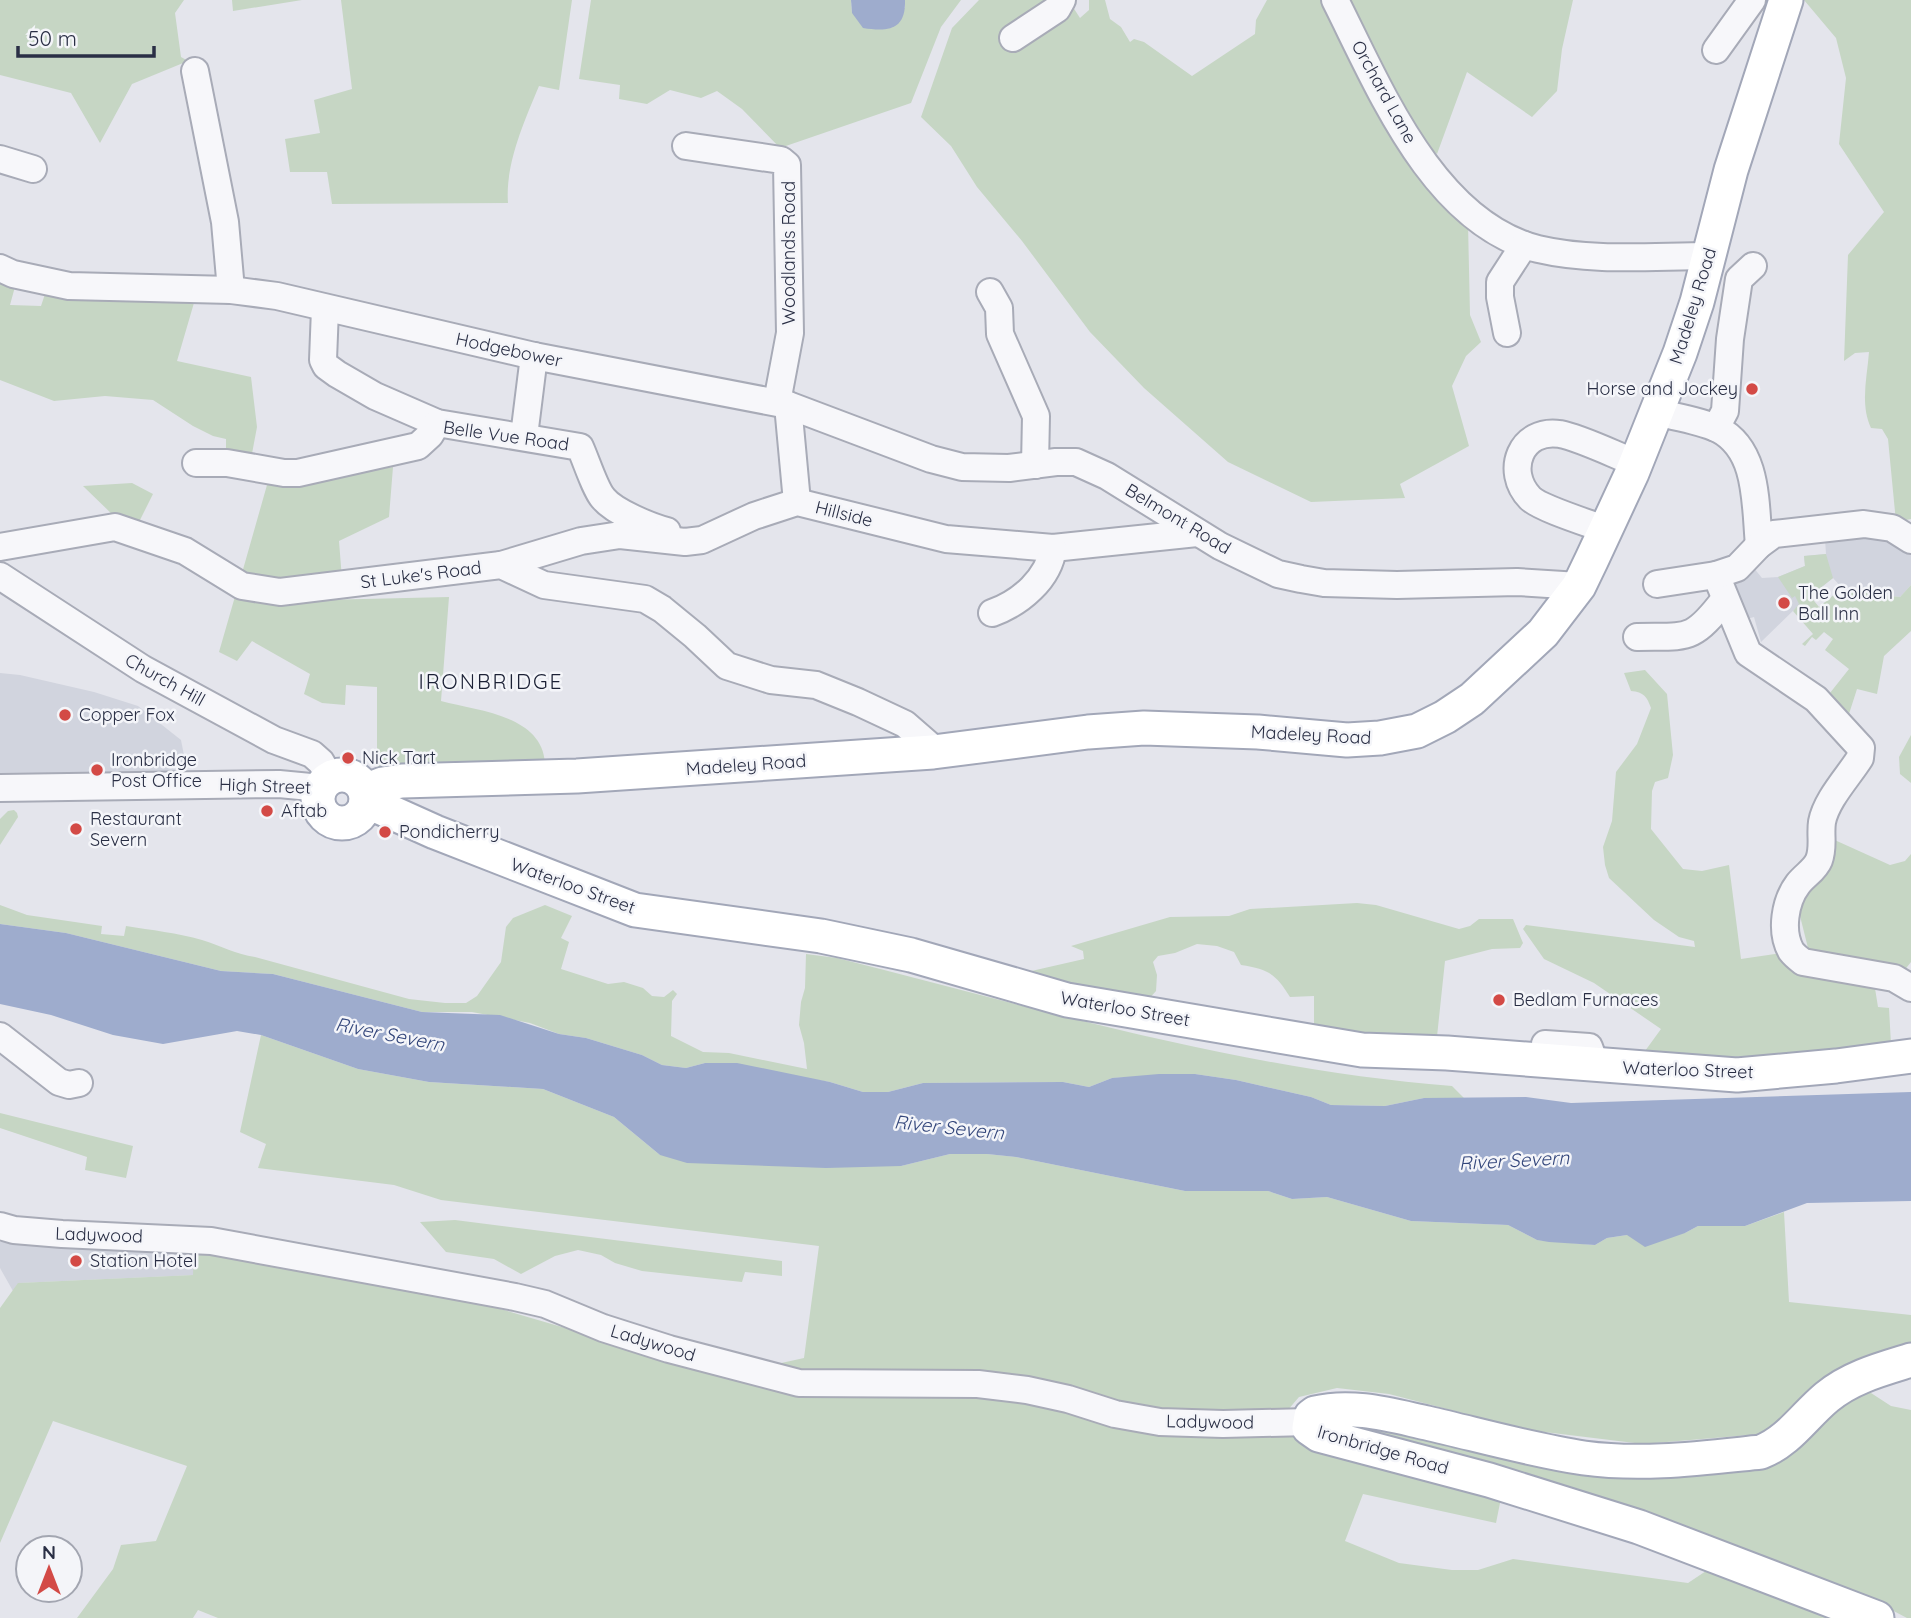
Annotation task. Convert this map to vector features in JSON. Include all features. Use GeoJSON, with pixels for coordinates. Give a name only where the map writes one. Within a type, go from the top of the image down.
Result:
{"type":"FeatureCollection","features":[{"type":"Feature","properties":{"kind":"main road","name":"Madeley Road"},"geometry":{"type":"LineString","coordinates":[[365,796],[402,781],[577,776],[933,752],[1088,732],[1144,728],[1258,732],[1347,740],[1380,738],[1417,731],[1472,699],[1543,633],[1579,586],[1636,463],[1681,352],[1731,170],[1786,0]]}},
{"type":"Feature","properties":{"kind":"main road"},"geometry":{"type":"LineString","coordinates":[[325,783],[318,803],[321,811],[332,821],[340,823],[354,820],[360,815],[365,796]]}},
{"type":"Feature","properties":{"kind":"main road","name":"Waterloo Street"},"geometry":{"type":"LineString","coordinates":[[365,796],[447,837],[635,910],[821,936],[911,955],[1067,1000],[1362,1050],[1447,1053],[1596,1066],[1737,1074],[1836,1066],[1911,1056]]}},
{"type":"Feature","properties":{"kind":"main road","name":"Ironbridge Road"},"geometry":{"type":"LineString","coordinates":[[1877,1618],[1639,1527],[1489,1480],[1319,1435],[1309,1428],[1309,1422],[1315,1413],[1324,1411],[1343,1409],[1377,1412],[1547,1451],[1585,1458],[1640,1462],[1761,1452],[1776,1446],[1839,1387],[1911,1360]]}},
{"type":"Feature","properties":{"kind":"street"},"geometry":{"type":"LineString","coordinates":[[1013,38],[1057,9],[1062,0]]}},
{"type":"Feature","properties":{"kind":"street","name":"Orchard Lane"},"geometry":{"type":"LineString","coordinates":[[1335,0],[1395,118],[1447,191],[1475,219],[1524,245],[1588,256],[1709,256]]}},
{"type":"Feature","properties":{"kind":"street"},"geometry":{"type":"LineString","coordinates":[[1716,50],[1752,0]]}},
{"type":"Feature","properties":{"kind":"street"},"geometry":{"type":"LineString","coordinates":[[195,71],[225,222],[231,290]]}},
{"type":"Feature","properties":{"kind":"street","name":"Woodlands Road"},"geometry":{"type":"LineString","coordinates":[[686,146],[781,160],[787,166],[790,332],[783,403]]}},
{"type":"Feature","properties":{"kind":"street"},"geometry":{"type":"LineString","coordinates":[[0,159],[33,169]]}},
{"type":"Feature","properties":{"kind":"street"},"geometry":{"type":"LineString","coordinates":[[1507,332],[1500,282],[1524,245]]}},
{"type":"Feature","properties":{"kind":"street"},"geometry":{"type":"LineString","coordinates":[[1716,428],[1725,411],[1730,339],[1739,279],[1753,266]]}},
{"type":"Feature","properties":{"kind":"street","name":"Hodgebower"},"geometry":{"type":"LineString","coordinates":[[0,268],[13,274],[69,286],[231,290],[277,296],[534,356],[783,403]]}},
{"type":"Feature","properties":{"kind":"street"},"geometry":{"type":"LineString","coordinates":[[989,292],[999,308],[1000,334],[1036,416],[1035,465]]}},
{"type":"Feature","properties":{"kind":"street"},"geometry":{"type":"LineString","coordinates":[[325,309],[322,352],[326,366],[374,396],[437,423]]}},
{"type":"Feature","properties":{"kind":"street"},"geometry":{"type":"LineString","coordinates":[[524,436],[534,356]]}},
{"type":"Feature","properties":{"kind":"street"},"geometry":{"type":"LineString","coordinates":[[783,403],[797,502]]}},
{"type":"Feature","properties":{"kind":"street","name":"Belmont Road"},"geometry":{"type":"LineString","coordinates":[[783,403],[943,463],[962,467],[1009,468],[1071,461],[1086,466],[1177,518],[1197,533],[1278,574],[1325,583],[1397,585],[1517,582],[1579,586]]}},
{"type":"Feature","properties":{"kind":"street"},"geometry":{"type":"LineString","coordinates":[[1655,412],[1716,428],[1736,442],[1744,453],[1752,483],[1759,545]]}},
{"type":"Feature","properties":{"kind":"street","name":"Belle Vue Road"},"geometry":{"type":"LineString","coordinates":[[196,463],[227,463],[284,473],[313,471],[418,446],[430,435],[437,423],[524,436],[580,447],[602,498],[654,528],[702,540]]}},
{"type":"Feature","properties":{"kind":"street"},"geometry":{"type":"LineString","coordinates":[[1604,529],[1532,500],[1522,487],[1518,474],[1518,457],[1525,445],[1540,434],[1561,434],[1636,463]]}},
{"type":"Feature","properties":{"kind":"street","name":"Hillside"},"geometry":{"type":"LineString","coordinates":[[501,565],[581,541],[620,535],[685,542],[702,540],[754,516],[797,502],[946,539],[1053,548],[1197,533]]}},
{"type":"Feature","properties":{"kind":"street"},"geometry":{"type":"LineString","coordinates":[[1637,637],[1692,634],[1707,622],[1720,587],[1759,545],[1774,534],[1864,524],[1892,528],[1911,540]]}},
{"type":"Feature","properties":{"kind":"street","name":"St Luke's Road"},"geometry":{"type":"LineString","coordinates":[[0,547],[115,527],[185,551],[242,586],[281,592],[501,565],[544,585],[645,599],[662,609],[727,666],[771,680],[816,685],[858,702],[905,724],[928,744],[933,752]]}},
{"type":"Feature","properties":{"kind":"street"},"geometry":{"type":"LineString","coordinates":[[992,613],[1009,607],[1037,583],[1052,559],[1053,548]]}},
{"type":"Feature","properties":{"kind":"street","name":"Church Hill"},"geometry":{"type":"LineString","coordinates":[[0,576],[143,669],[274,740],[312,754],[321,762],[325,783]]}},
{"type":"Feature","properties":{"kind":"street"},"geometry":{"type":"LineString","coordinates":[[1657,583],[1720,587]]}},
{"type":"Feature","properties":{"kind":"street"},"geometry":{"type":"LineString","coordinates":[[1720,587],[1748,653],[1816,699],[1861,747],[1860,758],[1826,810],[1822,823],[1822,852],[1816,867],[1790,896],[1786,910],[1786,933],[1791,951],[1803,962],[1894,978],[1911,988]]}},
{"type":"Feature","properties":{"kind":"street","name":"High Street"},"geometry":{"type":"LineString","coordinates":[[0,788],[325,783]]}},
{"type":"Feature","properties":{"kind":"street"},"geometry":{"type":"LineString","coordinates":[[0,1036],[59,1082],[69,1086],[79,1083]]}},
{"type":"Feature","properties":{"kind":"street","name":"Ladywood"},"geometry":{"type":"LineString","coordinates":[[0,1226],[14,1230],[62,1234],[211,1241],[515,1297],[545,1304],[603,1328],[670,1349],[799,1383],[978,1384],[1027,1390],[1068,1399],[1115,1414],[1160,1422],[1309,1422]]}},
{"type":"Feature","properties":{"kind":"shaded area"},"geometry":{"type":"Polygon","coordinates":[[[1883,532],[1911,549],[1911,585],[1900,597],[1848,591],[1833,578],[1799,605],[1761,642],[1754,617],[1743,620],[1741,600],[1730,581],[1753,567],[1762,578],[1778,577],[1805,566],[1804,556],[1826,554],[1825,539],[1883,532]]]}},
{"type":"Feature","properties":{"kind":"shaded area"},"geometry":{"type":"Polygon","coordinates":[[[0,673],[94,692],[138,706],[181,740],[187,771],[61,780],[0,780],[0,673]]]}},
{"type":"Feature","properties":{"kind":"shaded area"},"geometry":{"type":"Polygon","coordinates":[[[0,1242],[194,1248],[194,1275],[19,1283],[13,1291],[0,1268],[0,1242]]]}},
{"type":"Feature","properties":{"kind":"green space"},"geometry":{"type":"Polygon","coordinates":[[[0,0],[184,0],[175,13],[181,57],[188,61],[132,84],[100,143],[71,93],[0,75],[0,0]]]}},
{"type":"Feature","properties":{"kind":"green space"},"geometry":{"type":"Polygon","coordinates":[[[232,0],[302,0],[233,11],[232,0]]]}},
{"type":"Feature","properties":{"kind":"green space"},"geometry":{"type":"Polygon","coordinates":[[[341,0],[572,0],[559,90],[539,86],[509,173],[508,203],[332,204],[327,172],[290,172],[285,139],[320,133],[314,100],[352,89],[341,0]]]}},
{"type":"Feature","properties":{"kind":"green space"},"geometry":{"type":"Polygon","coordinates":[[[591,0],[851,0],[852,13],[905,8],[905,0],[961,0],[941,27],[911,103],[780,148],[742,109],[717,91],[701,98],[670,90],[647,104],[619,99],[620,85],[579,79],[591,0]]]}},
{"type":"Feature","properties":{"kind":"green space"},"geometry":{"type":"Polygon","coordinates":[[[979,0],[1054,0],[1004,29],[1019,51],[1063,16],[1071,4],[1080,18],[1089,10],[1089,0],[1105,0],[1110,19],[1121,27],[1130,42],[1134,39],[1144,42],[1192,76],[1255,34],[1256,20],[1267,0],[1573,0],[1562,49],[1557,91],[1532,117],[1467,72],[1437,154],[1426,145],[1468,223],[1470,315],[1481,342],[1466,356],[1452,386],[1469,446],[1400,484],[1405,498],[1311,502],[1228,462],[1144,388],[1090,332],[1022,241],[977,187],[951,146],[921,117],[952,28],[979,0]]]}},
{"type":"Feature","properties":{"kind":"green space"},"geometry":{"type":"Polygon","coordinates":[[[1804,0],[1911,0],[1911,519],[1896,522],[1888,439],[1882,429],[1871,428],[1866,410],[1869,352],[1855,353],[1844,361],[1848,255],[1884,212],[1839,144],[1846,78],[1836,38],[1804,0]]]}},
{"type":"Feature","properties":{"kind":"green space"},"geometry":{"type":"Polygon","coordinates":[[[0,278],[16,283],[10,305],[41,306],[46,291],[196,296],[177,361],[251,377],[257,427],[251,459],[226,453],[226,439],[193,426],[153,400],[105,396],[54,401],[0,380],[0,278]]]}},
{"type":"Feature","properties":{"kind":"green space"},"geometry":{"type":"Polygon","coordinates":[[[393,467],[389,517],[339,541],[342,579],[280,585],[242,573],[267,485],[393,467]]]}},
{"type":"Feature","properties":{"kind":"green space"},"geometry":{"type":"Polygon","coordinates":[[[132,483],[153,494],[137,526],[116,518],[83,486],[132,483]]]}},
{"type":"Feature","properties":{"kind":"green space"},"geometry":{"type":"Polygon","coordinates":[[[1826,554],[1833,578],[1810,596],[1819,607],[1842,588],[1900,597],[1911,585],[1911,631],[1884,656],[1877,694],[1857,689],[1848,717],[1826,698],[1849,669],[1825,650],[1833,639],[1824,632],[1816,640],[1812,637],[1805,646],[1802,644],[1813,634],[1793,611],[1799,604],[1778,577],[1805,566],[1804,556],[1826,554]]]}},
{"type":"Feature","properties":{"kind":"green space"},"geometry":{"type":"Polygon","coordinates":[[[236,593],[277,601],[449,597],[441,701],[489,712],[521,725],[533,734],[541,747],[545,763],[377,768],[377,687],[346,685],[345,705],[322,703],[304,694],[310,674],[252,641],[237,661],[219,652],[236,593]]]}},
{"type":"Feature","properties":{"kind":"green space"},"geometry":{"type":"Polygon","coordinates":[[[1645,670],[1667,694],[1673,755],[1668,778],[1655,782],[1652,791],[1651,829],[1683,869],[1702,871],[1729,865],[1741,959],[1782,953],[1874,982],[1878,1007],[1889,1008],[1891,1044],[1823,1052],[1641,1062],[1645,1051],[1661,1029],[1594,983],[1544,959],[1523,929],[1526,925],[1695,947],[1694,941],[1679,937],[1654,920],[1609,878],[1605,865],[1603,847],[1612,821],[1616,772],[1637,744],[1651,708],[1644,696],[1631,691],[1624,673],[1645,670]]]}},
{"type":"Feature","properties":{"kind":"green space"},"geometry":{"type":"Polygon","coordinates":[[[1911,735],[1911,783],[1900,774],[1899,757],[1911,735]]]}},
{"type":"Feature","properties":{"kind":"green space"},"geometry":{"type":"Polygon","coordinates":[[[14,810],[18,817],[0,845],[0,819],[8,811],[14,810]]]}},
{"type":"Feature","properties":{"kind":"green space"},"geometry":{"type":"Polygon","coordinates":[[[1828,837],[1890,865],[1905,861],[1911,854],[1911,962],[1903,972],[1808,948],[1797,904],[1828,837]]]}},
{"type":"Feature","properties":{"kind":"green space"},"geometry":{"type":"Polygon","coordinates":[[[1357,903],[1376,905],[1459,929],[1470,926],[1479,919],[1513,919],[1523,943],[1520,948],[1492,949],[1445,961],[1436,1046],[1314,1032],[1314,996],[1290,997],[1270,974],[1258,968],[1241,965],[1234,952],[1217,946],[1197,944],[1175,953],[1158,956],[1153,962],[1157,975],[1156,991],[1147,1001],[1027,972],[1084,959],[1083,951],[1071,946],[1170,917],[1229,916],[1250,909],[1357,903]]]}},
{"type":"Feature","properties":{"kind":"green space"},"geometry":{"type":"Polygon","coordinates":[[[0,905],[27,915],[102,926],[101,934],[124,936],[126,926],[184,935],[241,954],[409,999],[466,1003],[477,996],[501,962],[506,927],[513,918],[545,905],[572,916],[561,938],[569,942],[561,969],[608,984],[624,982],[643,988],[652,996],[664,997],[673,990],[677,994],[672,1001],[671,1036],[703,1052],[729,1053],[807,1069],[799,1025],[805,988],[806,954],[837,958],[1065,1017],[1219,1052],[1374,1078],[1452,1086],[1464,1098],[1424,1098],[1385,1106],[1331,1105],[1311,1097],[1195,1074],[1112,1078],[1089,1087],[1063,1082],[923,1083],[888,1092],[863,1092],[830,1082],[705,1063],[686,1068],[662,1065],[642,1055],[586,1038],[559,1034],[530,1023],[472,1012],[422,1012],[273,974],[221,971],[66,933],[0,924],[0,905]]]}},
{"type":"Feature","properties":{"kind":"green space"},"geometry":{"type":"Polygon","coordinates":[[[261,1035],[358,1069],[429,1082],[543,1089],[614,1117],[660,1155],[901,1166],[950,1154],[987,1154],[1016,1157],[1185,1191],[1268,1191],[1292,1199],[1327,1197],[1411,1221],[1508,1225],[1537,1240],[1595,1245],[1607,1238],[1685,1233],[1698,1226],[1745,1226],[1784,1212],[1789,1302],[1911,1315],[1911,1345],[1773,1433],[1643,1444],[1528,1430],[1389,1394],[1337,1388],[1299,1397],[1287,1411],[1501,1498],[1496,1523],[1363,1494],[1345,1541],[1399,1563],[1452,1570],[1478,1570],[1513,1559],[1688,1583],[1709,1569],[1842,1618],[218,1618],[198,1610],[193,1618],[77,1618],[113,1569],[121,1545],[156,1541],[187,1466],[53,1421],[0,1543],[0,1308],[18,1283],[193,1275],[194,1248],[449,1294],[726,1375],[804,1358],[819,1246],[441,1200],[394,1185],[258,1168],[266,1144],[240,1132],[261,1035]]]}},
{"type":"Feature","properties":{"kind":"green space"},"geometry":{"type":"Polygon","coordinates":[[[0,1113],[133,1146],[126,1178],[85,1170],[87,1157],[0,1128],[0,1113]]]}},
{"type":"Feature","properties":{"kind":"green space"},"geometry":{"type":"Polygon","coordinates":[[[455,1220],[782,1261],[782,1276],[745,1272],[742,1282],[642,1271],[615,1263],[601,1255],[578,1250],[555,1256],[521,1274],[494,1259],[446,1252],[420,1222],[455,1220]]]}},
{"type":"Feature","properties":{"kind":"green space"},"geometry":{"type":"Polygon","coordinates":[[[1856,1392],[1871,1393],[1891,1406],[1911,1410],[1911,1618],[1865,1596],[1340,1430],[1344,1420],[1707,1473],[1856,1392]]]}},
{"type":"Feature","properties":{"kind":"water"},"geometry":{"type":"Polygon","coordinates":[[[851,0],[905,0],[905,10],[894,27],[880,30],[863,28],[852,13],[851,0]]]}},
{"type":"Feature","properties":{"kind":"water","name":"River Severn"},"geometry":{"type":"Polygon","coordinates":[[[0,924],[66,933],[221,971],[273,974],[422,1012],[500,1015],[559,1034],[586,1038],[642,1055],[662,1065],[686,1068],[705,1063],[737,1063],[830,1082],[863,1092],[888,1092],[923,1083],[1063,1082],[1089,1087],[1112,1078],[1195,1074],[1311,1097],[1331,1105],[1385,1106],[1424,1098],[1526,1097],[1571,1103],[1911,1092],[1911,1201],[1807,1203],[1745,1226],[1698,1226],[1645,1247],[1627,1235],[1607,1238],[1595,1245],[1549,1242],[1537,1240],[1508,1225],[1411,1221],[1327,1197],[1292,1199],[1268,1191],[1185,1191],[1016,1157],[987,1154],[950,1154],[901,1166],[826,1168],[687,1163],[660,1155],[614,1117],[543,1089],[429,1082],[358,1069],[261,1035],[237,1031],[163,1044],[113,1035],[51,1015],[0,1004],[0,924]]]}},
{"type":"Feature","properties":{"kind":"place","name":"Horse and Jockey"},"geometry":{"type":"Point","coordinates":[1752,389]}},
{"type":"Feature","properties":{"kind":"place","name":"The Golden Ball Inn"},"geometry":{"type":"Point","coordinates":[1784,603]}},
{"type":"Feature","properties":{"kind":"place","name":"Copper Fox"},"geometry":{"type":"Point","coordinates":[65,715]}},
{"type":"Feature","properties":{"kind":"place","name":"Nick Tart"},"geometry":{"type":"Point","coordinates":[348,758]}},
{"type":"Feature","properties":{"kind":"place","name":"Ironbridge Post Office"},"geometry":{"type":"Point","coordinates":[97,770]}},
{"type":"Feature","properties":{"kind":"place","name":"Aftab"},"geometry":{"type":"Point","coordinates":[267,811]}},
{"type":"Feature","properties":{"kind":"place","name":"Restaurant Severn"},"geometry":{"type":"Point","coordinates":[76,829]}},
{"type":"Feature","properties":{"kind":"place","name":"Pondicherry"},"geometry":{"type":"Point","coordinates":[385,832]}},
{"type":"Feature","properties":{"kind":"place","name":"Bedlam Furnaces"},"geometry":{"type":"Point","coordinates":[1499,1000]}},
{"type":"Feature","properties":{"kind":"place","name":"Station Hotel"},"geometry":{"type":"Point","coordinates":[76,1261]}},
{"type":"Feature","properties":{"kind":"district","name":"IRONBRIDGE"},"geometry":{"type":"Point","coordinates":[491,682]}}]}
